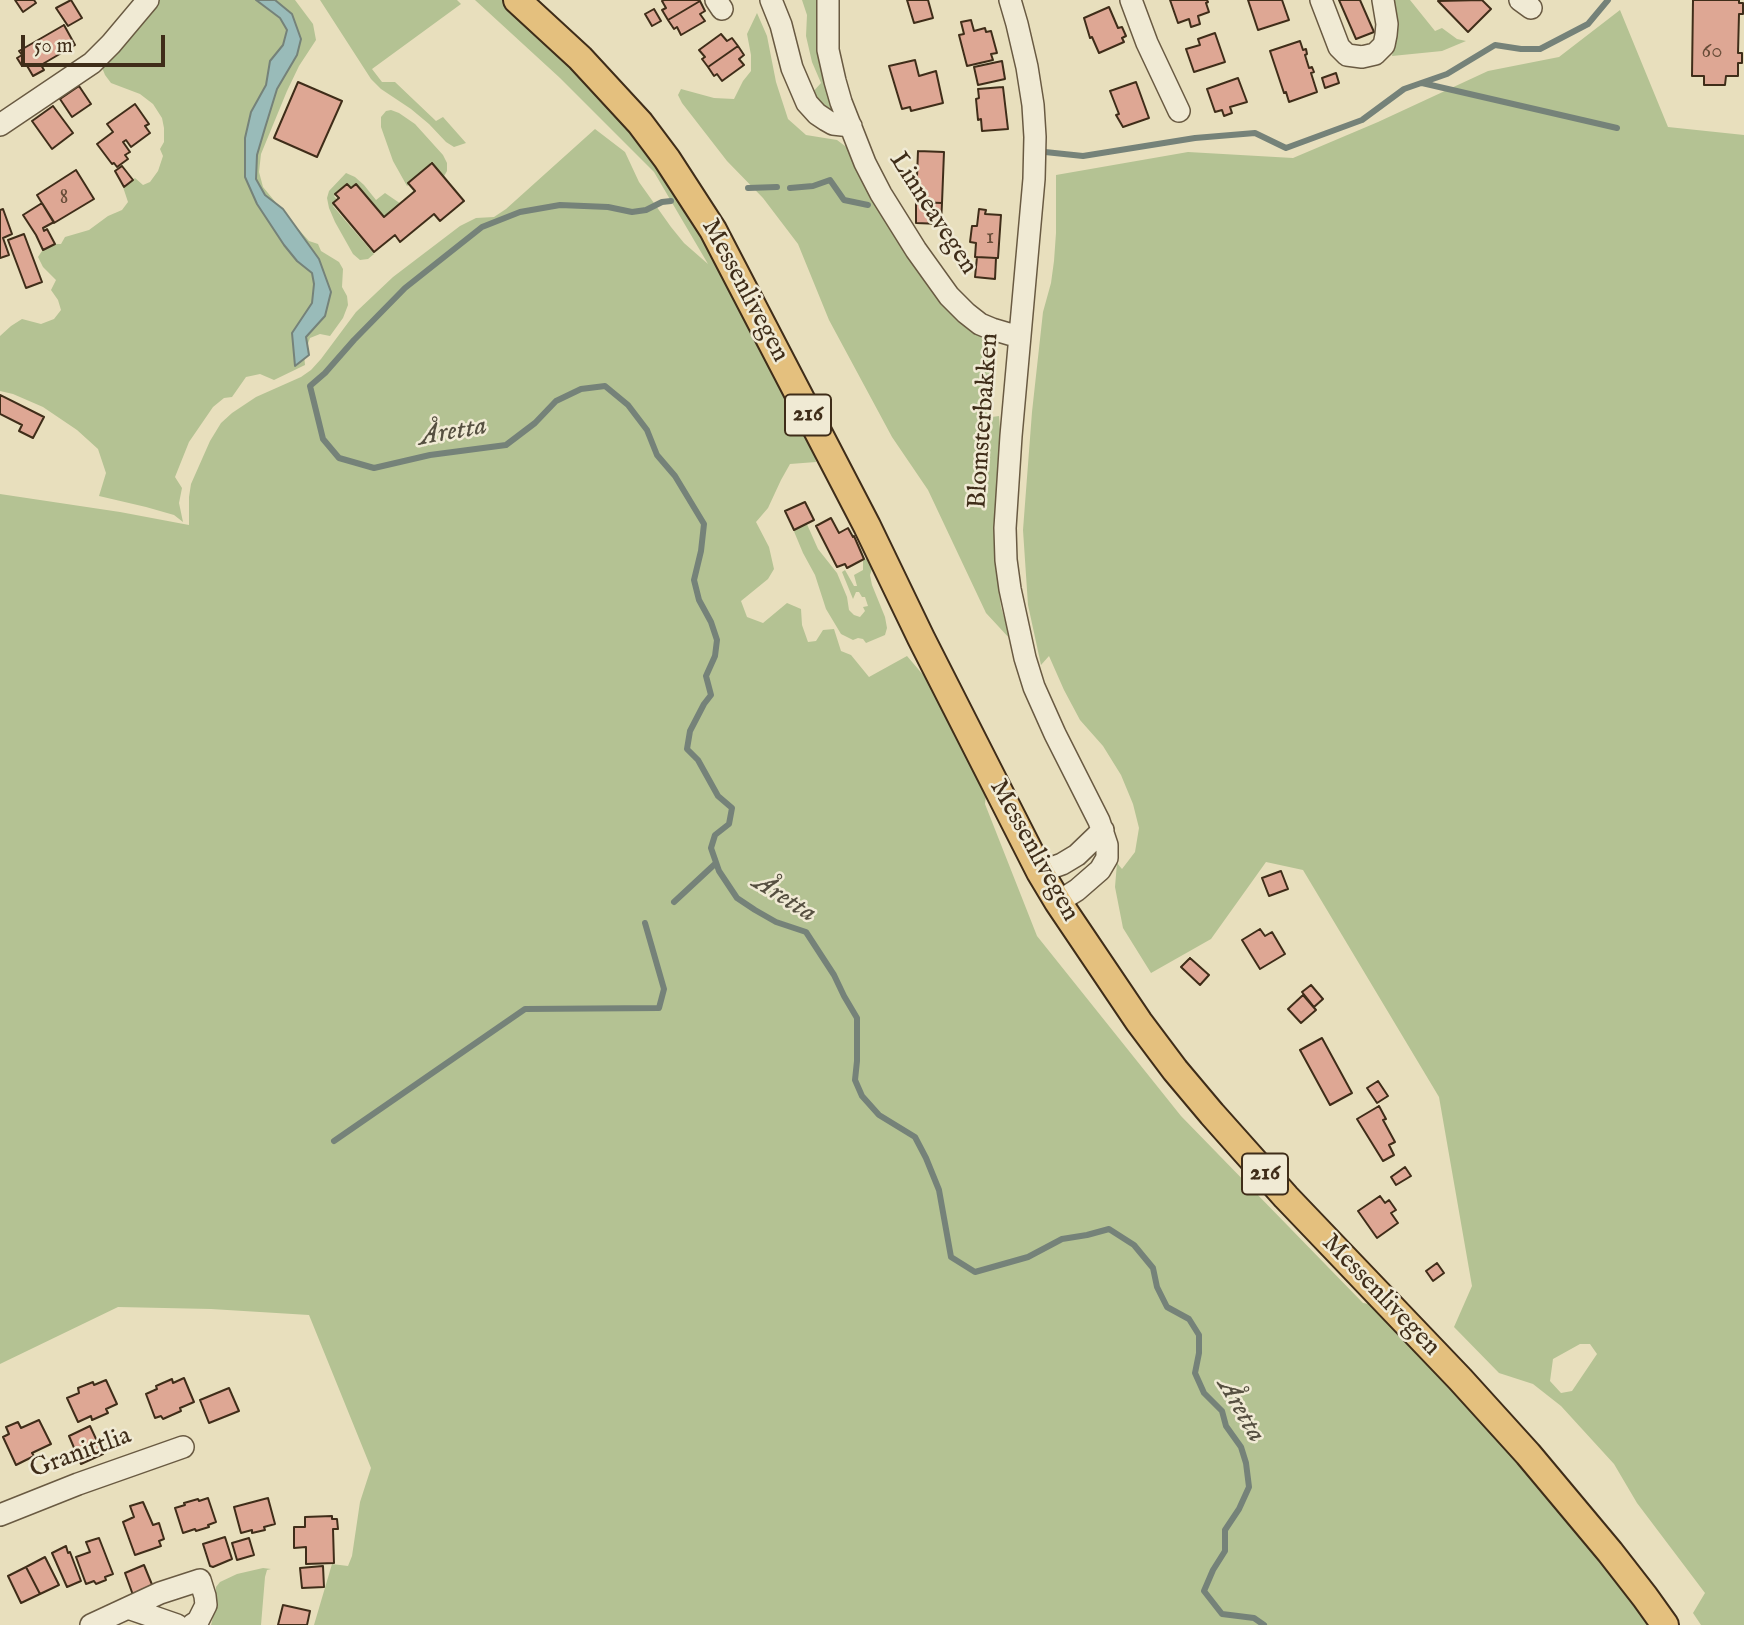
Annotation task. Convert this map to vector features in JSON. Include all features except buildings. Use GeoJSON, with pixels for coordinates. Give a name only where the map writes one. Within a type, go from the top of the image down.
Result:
{"type":"FeatureCollection","features":[{"type":"Feature","properties":{"kind":"main road","name":"Messenlivegen"},"geometry":{"type":"LineString","coordinates":[[517,0],[580,58],[640,123],[713,230],[867,526],[1040,872],[1139,1021],[1175,1070],[1286,1197],[1528,1454],[1610,1552],[1665,1625]]}},
{"type":"Feature","properties":{"kind":"street"},"geometry":{"type":"LineString","coordinates":[[0,125],[92,63],[148,0]]}},
{"type":"Feature","properties":{"kind":"street"},"geometry":{"type":"LineString","coordinates":[[771,0],[781,25],[792,68],[807,103],[817,114],[833,124],[850,126]]}},
{"type":"Feature","properties":{"kind":"street","name":"Linneavegen"},"geometry":{"type":"LineString","coordinates":[[828,0],[828,50],[841,102],[865,163],[881,194],[949,296],[980,324],[1019,337]]}},
{"type":"Feature","properties":{"kind":"street","name":"Blomsterbakken"},"geometry":{"type":"LineString","coordinates":[[1010,0],[1027,67],[1035,137],[1034,179],[1005,528],[1006,560],[1025,659],[1034,687],[1103,830],[1107,845],[1107,858],[1100,870],[1058,902]]}},
{"type":"Feature","properties":{"kind":"street"},"geometry":{"type":"LineString","coordinates":[[1131,0],[1147,43],[1179,111]]}},
{"type":"Feature","properties":{"kind":"street"},"geometry":{"type":"LineString","coordinates":[[1321,0],[1339,47],[1347,55],[1362,57],[1375,54],[1384,45],[1387,24],[1383,0]]}},
{"type":"Feature","properties":{"kind":"street"},"geometry":{"type":"LineString","coordinates":[[1040,872],[1077,855],[1103,830]]}},
{"type":"Feature","properties":{"kind":"street","name":"Granittlia"},"geometry":{"type":"LineString","coordinates":[[0,1515],[183,1447]]}},
{"type":"Feature","properties":{"kind":"street"},"geometry":{"type":"LineString","coordinates":[[91,1625],[160,1593],[200,1580],[206,1605],[198,1621],[192,1625]]}},
{"type":"Feature","properties":{"kind":"street"},"geometry":{"type":"LineString","coordinates":[[128,1608],[177,1625]]}},
{"type":"Feature","properties":{"kind":"green space"},"geometry":{"type":"Polygon","coordinates":[[[155,0],[295,0],[313,24],[316,40],[287,91],[261,154],[259,172],[263,187],[291,221],[309,241],[318,244],[321,251],[339,262],[343,269],[342,287],[348,305],[343,318],[330,336],[320,334],[310,338],[304,354],[305,365],[274,380],[260,374],[246,377],[232,397],[224,398],[213,407],[189,442],[175,477],[182,488],[179,503],[183,522],[174,515],[99,496],[106,473],[98,449],[77,430],[43,407],[0,391],[0,336],[22,319],[41,324],[54,319],[61,310],[51,290],[56,280],[43,267],[38,257],[42,251],[54,244],[61,244],[65,237],[89,230],[108,216],[122,210],[128,202],[123,187],[135,178],[143,185],[150,182],[158,171],[163,156],[160,149],[164,142],[162,118],[153,104],[140,94],[111,83],[101,65],[155,0]]]}},
{"type":"Feature","properties":{"kind":"green space"},"geometry":{"type":"Polygon","coordinates":[[[320,0],[457,0],[461,4],[372,69],[382,82],[395,82],[436,121],[443,117],[466,143],[454,147],[446,142],[411,109],[381,89],[371,79],[320,0]]]}},
{"type":"Feature","properties":{"kind":"green space"},"geometry":{"type":"Polygon","coordinates":[[[475,0],[503,0],[612,106],[694,217],[814,452],[816,462],[790,464],[768,508],[756,522],[769,547],[774,569],[768,579],[741,601],[747,617],[763,623],[787,603],[801,609],[802,625],[808,642],[816,641],[823,630],[834,629],[841,651],[851,655],[869,677],[907,656],[936,690],[986,794],[985,804],[1037,936],[1181,1116],[1363,1303],[1375,1305],[1486,1423],[1654,1625],[314,1625],[332,1564],[348,1566],[352,1556],[360,1502],[371,1468],[309,1315],[118,1307],[0,1364],[0,494],[189,525],[191,484],[221,423],[256,397],[311,370],[356,312],[393,277],[460,226],[476,218],[494,217],[506,209],[595,129],[625,152],[639,182],[671,227],[684,243],[708,264],[654,172],[560,78],[475,0]]]}},
{"type":"Feature","properties":{"kind":"green space"},"geometry":{"type":"Polygon","coordinates":[[[802,0],[820,0],[834,103],[830,111],[822,109],[811,94],[821,83],[812,62],[806,36],[807,15],[802,0]]]}},
{"type":"Feature","properties":{"kind":"green space"},"geometry":{"type":"Polygon","coordinates":[[[1393,0],[1410,0],[1435,31],[1442,28],[1457,39],[1466,41],[1442,51],[1392,56],[1397,31],[1393,0]]]}},
{"type":"Feature","properties":{"kind":"green space"},"geometry":{"type":"Polygon","coordinates":[[[1620,10],[1668,127],[1744,135],[1744,1625],[1701,1625],[1693,1613],[1705,1593],[1637,1503],[1614,1464],[1561,1406],[1533,1384],[1499,1373],[1454,1327],[1472,1286],[1439,1097],[1303,870],[1266,862],[1211,939],[1151,973],[1123,928],[1115,887],[1117,863],[1122,869],[1135,852],[1139,828],[1133,804],[1121,775],[1103,746],[1080,720],[1049,656],[1041,665],[1028,605],[1023,530],[1043,312],[1054,261],[1056,175],[1188,152],[1293,158],[1488,71],[1559,57],[1620,10]],[[1580,1344],[1553,1359],[1550,1381],[1561,1393],[1572,1391],[1597,1354],[1590,1344],[1580,1344]]]}},
{"type":"Feature","properties":{"kind":"green space"},"geometry":{"type":"Polygon","coordinates":[[[757,13],[767,36],[776,82],[788,119],[806,135],[837,140],[849,149],[995,345],[995,360],[985,406],[988,420],[999,416],[1002,456],[994,554],[1001,607],[1011,640],[986,613],[928,490],[892,437],[829,320],[798,244],[763,198],[727,161],[678,95],[681,89],[714,98],[734,99],[751,71],[747,34],[757,13]]]}},
{"type":"Feature","properties":{"kind":"green space"},"geometry":{"type":"Polygon","coordinates":[[[391,110],[415,124],[443,155],[447,171],[443,178],[431,165],[407,186],[393,161],[381,127],[381,117],[391,110]]]}},
{"type":"Feature","properties":{"kind":"green space"},"geometry":{"type":"Polygon","coordinates":[[[346,173],[364,185],[376,200],[385,193],[401,204],[383,218],[346,186],[334,196],[338,201],[333,206],[374,254],[368,259],[360,260],[353,254],[329,208],[329,191],[346,173]]]}},
{"type":"Feature","properties":{"kind":"green space"},"geometry":{"type":"Polygon","coordinates":[[[806,522],[818,549],[837,573],[847,597],[849,610],[860,617],[865,611],[863,607],[868,606],[865,597],[856,592],[853,599],[842,572],[845,570],[854,586],[857,586],[854,575],[863,570],[863,561],[867,558],[863,544],[874,563],[870,575],[885,617],[885,635],[866,643],[863,639],[853,640],[841,634],[826,609],[815,575],[793,529],[806,522]]]}},
{"type":"Feature","properties":{"kind":"green space"},"geometry":{"type":"Polygon","coordinates":[[[263,1568],[271,1569],[267,1570],[265,1577],[261,1625],[211,1625],[216,1605],[216,1587],[220,1582],[237,1574],[263,1568]]]}},
{"type":"Feature","properties":{"kind":"water"},"geometry":{"type":"Polygon","coordinates":[[[256,0],[275,0],[292,14],[301,39],[297,55],[277,89],[257,155],[256,179],[265,195],[283,209],[319,259],[331,292],[325,316],[306,337],[309,355],[295,366],[292,333],[312,303],[312,273],[297,261],[284,245],[257,204],[245,177],[245,138],[251,112],[266,85],[270,61],[283,45],[287,30],[280,18],[256,0]]]}},
{"type":"Feature","properties":{"kind":"waterway"},"geometry":{"type":"LineString","coordinates":[[1045,152],[1083,156],[1195,138],[1255,133],[1286,148],[1362,120],[1404,89],[1447,74],[1495,45],[1540,49],[1588,24],[1608,0]]}},
{"type":"Feature","properties":{"kind":"waterway"},"geometry":{"type":"LineString","coordinates":[[1422,83],[1617,128]]}},
{"type":"Feature","properties":{"kind":"waterway"},"geometry":{"type":"LineString","coordinates":[[790,188],[813,186],[830,180],[844,200],[868,205]]}},
{"type":"Feature","properties":{"kind":"waterway"},"geometry":{"type":"LineString","coordinates":[[748,188],[777,187]]}},
{"type":"Feature","properties":{"kind":"waterway","name":"Åretta"},"geometry":{"type":"LineString","coordinates":[[671,201],[632,212],[608,207],[560,205],[520,212],[482,227],[405,288],[310,386],[323,439],[339,458],[374,468],[430,455],[506,445],[535,423],[556,401],[581,389],[605,386],[628,405],[647,430],[657,455],[675,476],[704,524],[694,580],[699,600],[717,640],[715,656],[706,676],[711,695],[690,731],[687,749],[698,760],[718,796],[732,808],[729,824],[715,835],[711,848],[719,871],[737,898],[776,922],[806,932],[834,975],[857,1018],[855,1080],[862,1096],[879,1115],[915,1137],[939,1190],[951,1257],[975,1272],[1028,1257],[1062,1239],[1109,1229],[1134,1245],[1153,1268],[1157,1287],[1167,1307],[1189,1319],[1199,1335],[1195,1373],[1204,1393],[1222,1411],[1226,1426],[1241,1447],[1246,1463],[1249,1487],[1225,1530],[1225,1551],[1204,1591],[1222,1614],[1254,1618],[1264,1625]]}},
{"type":"Feature","properties":{"kind":"waterway"},"geometry":{"type":"LineString","coordinates":[[674,902],[716,863]]}},
{"type":"Feature","properties":{"kind":"waterway"},"geometry":{"type":"LineString","coordinates":[[334,1141],[525,1009],[659,1008],[664,989],[645,923]]}}]}
